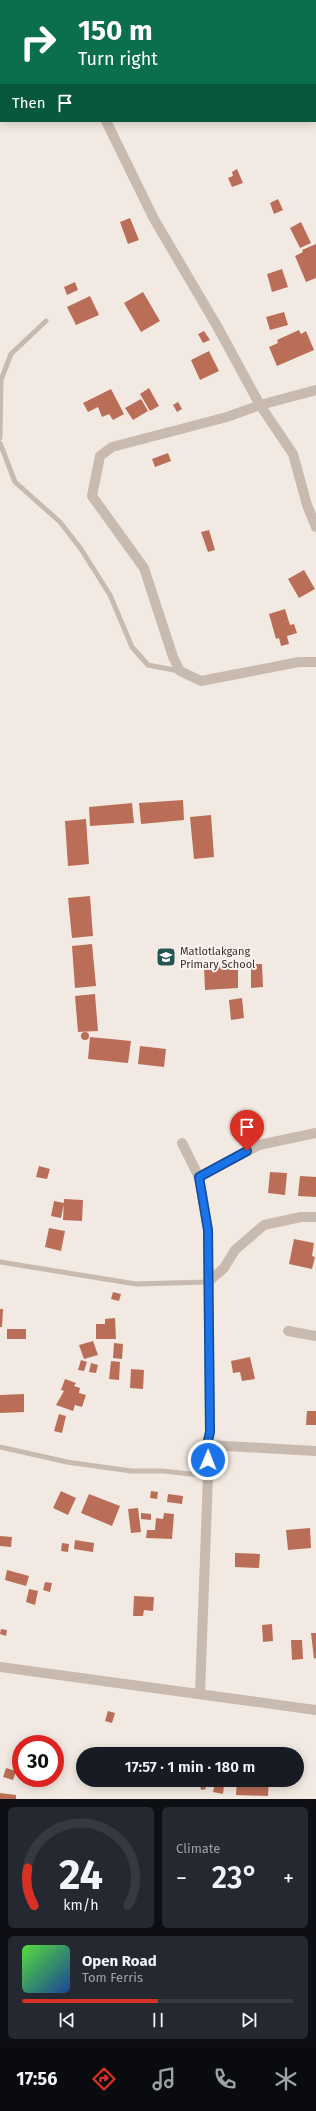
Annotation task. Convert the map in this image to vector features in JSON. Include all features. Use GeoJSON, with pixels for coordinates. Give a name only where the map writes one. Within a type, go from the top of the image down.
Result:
{"type":"FeatureCollection","features":[{"type":"Feature","properties":{"kind":"street"},"geometry":{"type":"LineString","coordinates":[[106,122],[154,219],[217,326],[260,405],[293,454],[307,505],[316,528]]}},
{"type":"Feature","properties":{"kind":"street"},"geometry":{"type":"LineString","coordinates":[[316,390],[260,405],[227,417],[112,447],[100,456],[92,496],[144,568],[172,657],[180,671],[201,681],[299,662],[316,662]]}},
{"type":"Feature","properties":{"kind":"street"},"geometry":{"type":"LineString","coordinates":[[199,1177],[259,1145],[316,1133]]}},
{"type":"Feature","properties":{"kind":"street"},"geometry":{"type":"LineString","coordinates":[[182,1143],[199,1177],[208,1230],[210,1432],[207,1445],[208,1476],[200,1693]]}},
{"type":"Feature","properties":{"kind":"street"},"geometry":{"type":"LineString","coordinates":[[208,1282],[224,1268],[235,1250],[264,1225],[300,1217],[316,1217]]}},
{"type":"Feature","properties":{"kind":"street"},"geometry":{"type":"LineString","coordinates":[[288,1331],[316,1336]]}},
{"type":"Feature","properties":{"kind":"street"},"geometry":{"type":"LineString","coordinates":[[207,1445],[316,1451]]}},
{"type":"Feature","properties":{"kind":"street"},"geometry":{"type":"LineString","coordinates":[[0,1666],[316,1710]]}},
{"type":"Feature","properties":{"kind":"lane"},"geometry":{"type":"LineString","coordinates":[[0,438],[1,380],[11,354],[46,321]]}},
{"type":"Feature","properties":{"kind":"lane"},"geometry":{"type":"LineString","coordinates":[[0,443],[15,482],[60,522],[81,549],[110,596],[132,647],[148,665],[180,671]]}},
{"type":"Feature","properties":{"kind":"lane"},"geometry":{"type":"LineString","coordinates":[[0,1262],[136,1284],[208,1282]]}},
{"type":"Feature","properties":{"kind":"lane"},"geometry":{"type":"LineString","coordinates":[[0,1447],[67,1462],[131,1471],[163,1471],[208,1476]]}},
{"type":"Feature","properties":{"kind":"building"},"geometry":{"type":"Polygon","coordinates":[[[237,169],[243,183],[232,187],[228,178],[233,176],[232,172],[237,169]]]}},
{"type":"Feature","properties":{"kind":"building"},"geometry":{"type":"Polygon","coordinates":[[[278,199],[283,210],[274,214],[270,203],[278,199]]]}},
{"type":"Feature","properties":{"kind":"building"},"geometry":{"type":"Polygon","coordinates":[[[130,218],[139,240],[128,244],[120,222],[130,218]]]}},
{"type":"Feature","properties":{"kind":"building"},"geometry":{"type":"Polygon","coordinates":[[[301,222],[311,243],[300,248],[290,228],[301,222]]]}},
{"type":"Feature","properties":{"kind":"building"},"geometry":{"type":"Polygon","coordinates":[[[316,244],[316,278],[306,282],[295,256],[303,252],[302,250],[316,244]]]}},
{"type":"Feature","properties":{"kind":"building"},"geometry":{"type":"Polygon","coordinates":[[[282,269],[288,287],[272,292],[267,274],[282,269]]]}},
{"type":"Feature","properties":{"kind":"building"},"geometry":{"type":"Polygon","coordinates":[[[75,282],[78,290],[67,295],[64,287],[75,282]]]}},
{"type":"Feature","properties":{"kind":"building"},"geometry":{"type":"Polygon","coordinates":[[[143,292],[160,321],[141,332],[124,303],[143,292]]]}},
{"type":"Feature","properties":{"kind":"building"},"geometry":{"type":"Polygon","coordinates":[[[90,296],[99,315],[76,325],[67,307],[90,296]]]}},
{"type":"Feature","properties":{"kind":"building"},"geometry":{"type":"Polygon","coordinates":[[[284,312],[288,325],[270,330],[266,317],[284,312]]]}},
{"type":"Feature","properties":{"kind":"building"},"geometry":{"type":"Polygon","coordinates":[[[299,330],[301,334],[306,331],[314,350],[277,366],[269,347],[278,343],[277,340],[299,330]]]}},
{"type":"Feature","properties":{"kind":"building"},"geometry":{"type":"Polygon","coordinates":[[[204,331],[210,340],[203,343],[198,334],[204,331]]]}},
{"type":"Feature","properties":{"kind":"building"},"geometry":{"type":"Polygon","coordinates":[[[209,351],[219,371],[200,380],[191,360],[209,351]]]}},
{"type":"Feature","properties":{"kind":"building"},"geometry":{"type":"Polygon","coordinates":[[[149,388],[159,406],[150,411],[140,394],[149,388]]]}},
{"type":"Feature","properties":{"kind":"building"},"geometry":{"type":"Polygon","coordinates":[[[111,389],[124,414],[113,420],[109,414],[102,417],[98,407],[88,412],[83,403],[111,389]]]}},
{"type":"Feature","properties":{"kind":"building"},"geometry":{"type":"Polygon","coordinates":[[[141,399],[148,411],[133,420],[125,408],[141,399]]]}},
{"type":"Feature","properties":{"kind":"building"},"geometry":{"type":"Polygon","coordinates":[[[178,402],[182,409],[177,412],[173,405],[178,402]]]}},
{"type":"Feature","properties":{"kind":"building"},"geometry":{"type":"Polygon","coordinates":[[[168,453],[171,461],[155,467],[152,459],[168,453]]]}},
{"type":"Feature","properties":{"kind":"building"},"geometry":{"type":"Polygon","coordinates":[[[209,530],[215,550],[208,552],[201,532],[209,530]]]}},
{"type":"Feature","properties":{"kind":"building"},"geometry":{"type":"Polygon","coordinates":[[[304,570],[315,589],[299,598],[288,579],[304,570]]]}},
{"type":"Feature","properties":{"kind":"building"},"geometry":{"type":"Polygon","coordinates":[[[285,609],[290,625],[294,624],[297,633],[287,636],[289,644],[281,646],[279,638],[276,639],[269,614],[285,609]]]}},
{"type":"Feature","properties":{"kind":"building"},"geometry":{"type":"Polygon","coordinates":[[[183,800],[184,820],[141,824],[139,803],[183,800]]]}},
{"type":"Feature","properties":{"kind":"building"},"geometry":{"type":"Polygon","coordinates":[[[132,803],[134,823],[90,826],[89,807],[132,803]]]}},
{"type":"Feature","properties":{"kind":"building"},"geometry":{"type":"Polygon","coordinates":[[[211,815],[214,857],[194,859],[190,817],[211,815]]]}},
{"type":"Feature","properties":{"kind":"building"},"geometry":{"type":"Polygon","coordinates":[[[86,819],[89,864],[68,866],[65,821],[86,819]]]}},
{"type":"Feature","properties":{"kind":"building"},"geometry":{"type":"Polygon","coordinates":[[[90,896],[93,936],[72,938],[68,898],[90,896]]]}},
{"type":"Feature","properties":{"kind":"building"},"geometry":{"type":"Polygon","coordinates":[[[92,944],[96,986],[75,988],[72,946],[92,944]]]}},
{"type":"Feature","properties":{"kind":"building"},"geometry":{"type":"Polygon","coordinates":[[[251,964],[262,964],[263,987],[251,988],[251,964]]]}},
{"type":"Feature","properties":{"kind":"building"},"geometry":{"type":"Polygon","coordinates":[[[238,966],[238,988],[205,990],[204,967],[238,966]]]}},
{"type":"Feature","properties":{"kind":"building"},"geometry":{"type":"Polygon","coordinates":[[[95,994],[98,1031],[78,1032],[75,996],[95,994]]]}},
{"type":"Feature","properties":{"kind":"building"},"geometry":{"type":"Polygon","coordinates":[[[242,998],[244,1018],[231,1020],[229,1000],[242,998]]]}},
{"type":"Feature","properties":{"kind":"building"},"geometry":{"type":"Polygon","coordinates":[[[83,1032],[87,1032],[89,1036],[87,1040],[83,1040],[81,1038],[81,1034],[83,1032]]]}},
{"type":"Feature","properties":{"kind":"building"},"geometry":{"type":"Polygon","coordinates":[[[90,1037],[131,1041],[128,1063],[88,1059],[90,1037]]]}},
{"type":"Feature","properties":{"kind":"building"},"geometry":{"type":"Polygon","coordinates":[[[140,1046],[166,1049],[164,1067],[138,1064],[140,1046]]]}},
{"type":"Feature","properties":{"kind":"building"},"geometry":{"type":"Polygon","coordinates":[[[39,1166],[50,1169],[47,1179],[36,1177],[39,1166]]]}},
{"type":"Feature","properties":{"kind":"building"},"geometry":{"type":"Polygon","coordinates":[[[270,1172],[287,1173],[285,1195],[268,1193],[270,1172]]]}},
{"type":"Feature","properties":{"kind":"building"},"geometry":{"type":"Polygon","coordinates":[[[300,1176],[316,1177],[316,1197],[298,1196],[300,1176]]]}},
{"type":"Feature","properties":{"kind":"building"},"geometry":{"type":"Polygon","coordinates":[[[64,1199],[83,1200],[82,1221],[63,1220],[64,1199]]]}},
{"type":"Feature","properties":{"kind":"building"},"geometry":{"type":"Polygon","coordinates":[[[54,1201],[64,1203],[61,1218],[51,1216],[54,1201]]]}},
{"type":"Feature","properties":{"kind":"building"},"geometry":{"type":"Polygon","coordinates":[[[49,1228],[65,1231],[61,1251],[45,1247],[49,1228]]]}},
{"type":"Feature","properties":{"kind":"building"},"geometry":{"type":"Polygon","coordinates":[[[294,1239],[314,1243],[312,1256],[315,1257],[312,1269],[289,1264],[294,1239]]]}},
{"type":"Feature","properties":{"kind":"building"},"geometry":{"type":"Polygon","coordinates":[[[113,1292],[121,1294],[119,1301],[111,1299],[113,1292]]]}},
{"type":"Feature","properties":{"kind":"building"},"geometry":{"type":"Polygon","coordinates":[[[0,1309],[3,1309],[2,1327],[0,1327],[0,1309]]]}},
{"type":"Feature","properties":{"kind":"building"},"geometry":{"type":"Polygon","coordinates":[[[115,1318],[116,1339],[96,1339],[96,1324],[105,1324],[105,1319],[115,1318]]]}},
{"type":"Feature","properties":{"kind":"building"},"geometry":{"type":"Polygon","coordinates":[[[7,1329],[26,1329],[26,1339],[7,1339],[7,1329]]]}},
{"type":"Feature","properties":{"kind":"building"},"geometry":{"type":"Polygon","coordinates":[[[93,1341],[98,1355],[84,1359],[79,1345],[93,1341]]]}},
{"type":"Feature","properties":{"kind":"building"},"geometry":{"type":"Polygon","coordinates":[[[114,1343],[123,1344],[122,1359],[113,1358],[114,1343]]]}},
{"type":"Feature","properties":{"kind":"building"},"geometry":{"type":"Polygon","coordinates":[[[250,1357],[255,1379],[242,1381],[240,1372],[233,1373],[231,1361],[250,1357]]]}},
{"type":"Feature","properties":{"kind":"building"},"geometry":{"type":"Polygon","coordinates":[[[81,1360],[87,1362],[84,1371],[78,1370],[81,1360]]]}},
{"type":"Feature","properties":{"kind":"building"},"geometry":{"type":"Polygon","coordinates":[[[111,1361],[120,1362],[119,1380],[109,1379],[111,1361]]]}},
{"type":"Feature","properties":{"kind":"building"},"geometry":{"type":"Polygon","coordinates":[[[91,1363],[98,1365],[96,1373],[89,1372],[91,1363]]]}},
{"type":"Feature","properties":{"kind":"building"},"geometry":{"type":"Polygon","coordinates":[[[131,1369],[144,1370],[143,1389],[130,1388],[131,1369]]]}},
{"type":"Feature","properties":{"kind":"building"},"geometry":{"type":"Polygon","coordinates":[[[65,1379],[76,1383],[74,1386],[80,1388],[79,1393],[86,1395],[82,1407],[75,1405],[73,1411],[56,1405],[64,1391],[61,1390],[65,1379]]]}},
{"type":"Feature","properties":{"kind":"building"},"geometry":{"type":"Polygon","coordinates":[[[24,1394],[24,1412],[0,1413],[0,1395],[24,1394]]]}},
{"type":"Feature","properties":{"kind":"building"},"geometry":{"type":"Polygon","coordinates":[[[307,1411],[316,1411],[316,1425],[306,1425],[307,1411]]]}},
{"type":"Feature","properties":{"kind":"building"},"geometry":{"type":"Polygon","coordinates":[[[59,1414],[66,1416],[62,1433],[54,1431],[59,1414]]]}},
{"type":"Feature","properties":{"kind":"building"},"geometry":{"type":"Polygon","coordinates":[[[61,1491],[76,1498],[68,1515],[53,1508],[61,1491]]]}},
{"type":"Feature","properties":{"kind":"building"},"geometry":{"type":"Polygon","coordinates":[[[151,1491],[158,1492],[157,1499],[150,1498],[151,1491]]]}},
{"type":"Feature","properties":{"kind":"building"},"geometry":{"type":"Polygon","coordinates":[[[89,1494],[120,1506],[112,1526],[81,1513],[89,1494]]]}},
{"type":"Feature","properties":{"kind":"building"},"geometry":{"type":"Polygon","coordinates":[[[168,1494],[183,1496],[182,1504],[167,1502],[168,1494]]]}},
{"type":"Feature","properties":{"kind":"building"},"geometry":{"type":"Polygon","coordinates":[[[138,1508],[141,1532],[131,1533],[128,1509],[138,1508]]]}},
{"type":"Feature","properties":{"kind":"building"},"geometry":{"type":"Polygon","coordinates":[[[141,1513],[151,1514],[151,1520],[141,1519],[141,1513]]]}},
{"type":"Feature","properties":{"kind":"building"},"geometry":{"type":"Polygon","coordinates":[[[164,1513],[174,1514],[172,1539],[146,1538],[147,1530],[155,1530],[156,1518],[163,1519],[164,1513]]]}},
{"type":"Feature","properties":{"kind":"building"},"geometry":{"type":"Polygon","coordinates":[[[310,1528],[311,1548],[288,1550],[286,1530],[310,1528]]]}},
{"type":"Feature","properties":{"kind":"building"},"geometry":{"type":"Polygon","coordinates":[[[0,1536],[12,1537],[11,1547],[0,1546],[0,1536]]]}},
{"type":"Feature","properties":{"kind":"building"},"geometry":{"type":"Polygon","coordinates":[[[75,1540],[94,1543],[93,1552],[74,1549],[75,1540]]]}},
{"type":"Feature","properties":{"kind":"building"},"geometry":{"type":"Polygon","coordinates":[[[62,1543],[69,1544],[68,1552],[61,1551],[62,1543]]]}},
{"type":"Feature","properties":{"kind":"building"},"geometry":{"type":"Polygon","coordinates":[[[235,1553],[260,1554],[259,1568],[235,1567],[235,1553]]]}},
{"type":"Feature","properties":{"kind":"building"},"geometry":{"type":"Polygon","coordinates":[[[7,1570],[29,1576],[26,1586],[5,1580],[7,1570]]]}},
{"type":"Feature","properties":{"kind":"building"},"geometry":{"type":"Polygon","coordinates":[[[45,1582],[52,1583],[50,1592],[43,1590],[45,1582]]]}},
{"type":"Feature","properties":{"kind":"building"},"geometry":{"type":"Polygon","coordinates":[[[29,1589],[38,1591],[35,1605],[26,1602],[29,1589]]]}},
{"type":"Feature","properties":{"kind":"building"},"geometry":{"type":"Polygon","coordinates":[[[134,1596],[154,1597],[153,1611],[144,1610],[143,1616],[133,1616],[134,1596]]]}},
{"type":"Feature","properties":{"kind":"building"},"geometry":{"type":"Polygon","coordinates":[[[272,1624],[273,1641],[263,1642],[262,1625],[272,1624]]]}},
{"type":"Feature","properties":{"kind":"building"},"geometry":{"type":"Polygon","coordinates":[[[1,1629],[7,1630],[6,1636],[0,1634],[1,1629]]]}},
{"type":"Feature","properties":{"kind":"building"},"geometry":{"type":"Polygon","coordinates":[[[311,1633],[316,1633],[316,1658],[314,1659],[311,1633]]]}},
{"type":"Feature","properties":{"kind":"building"},"geometry":{"type":"Polygon","coordinates":[[[291,1640],[302,1640],[303,1659],[292,1660],[291,1640]]]}},
{"type":"Feature","properties":{"kind":"building"},"geometry":{"type":"Polygon","coordinates":[[[108,1711],[115,1713],[112,1723],[105,1721],[108,1711]]]}},
{"type":"Feature","properties":{"kind":"building"},"geometry":{"type":"Polygon","coordinates":[[[6,1768],[12,1770],[12,1780],[3,1777],[6,1768]]]}},
{"type":"Feature","properties":{"kind":"building"},"geometry":{"type":"Polygon","coordinates":[[[200,1787],[205,1787],[206,1789],[201,1790],[200,1787]]]}},
{"type":"Feature","properties":{"kind":"building"},"geometry":{"type":"Polygon","coordinates":[[[214,1787],[224,1787],[223,1794],[213,1792],[214,1787]]]}},
{"type":"Feature","properties":{"kind":"building"},"geometry":{"type":"Polygon","coordinates":[[[237,1787],[269,1787],[268,1796],[236,1795],[237,1787]]]}},
{"type":"Feature","properties":{"kind":"building"},"geometry":{"type":"Polygon","coordinates":[[[0,1793],[16,1795],[16,1799],[0,1799],[0,1793]]]}},
{"type":"Feature","properties":{"kind":"place","name":"Matlotlakgang Primary School"},"geometry":{"type":"Point","coordinates":[166,957]}},
{"type":"Feature","properties":{"kind":"route"},"geometry":{"type":"LineString","coordinates":[[208,1460],[207,1445],[210,1432],[208,1230],[199,1177],[247,1151]]}}]}
